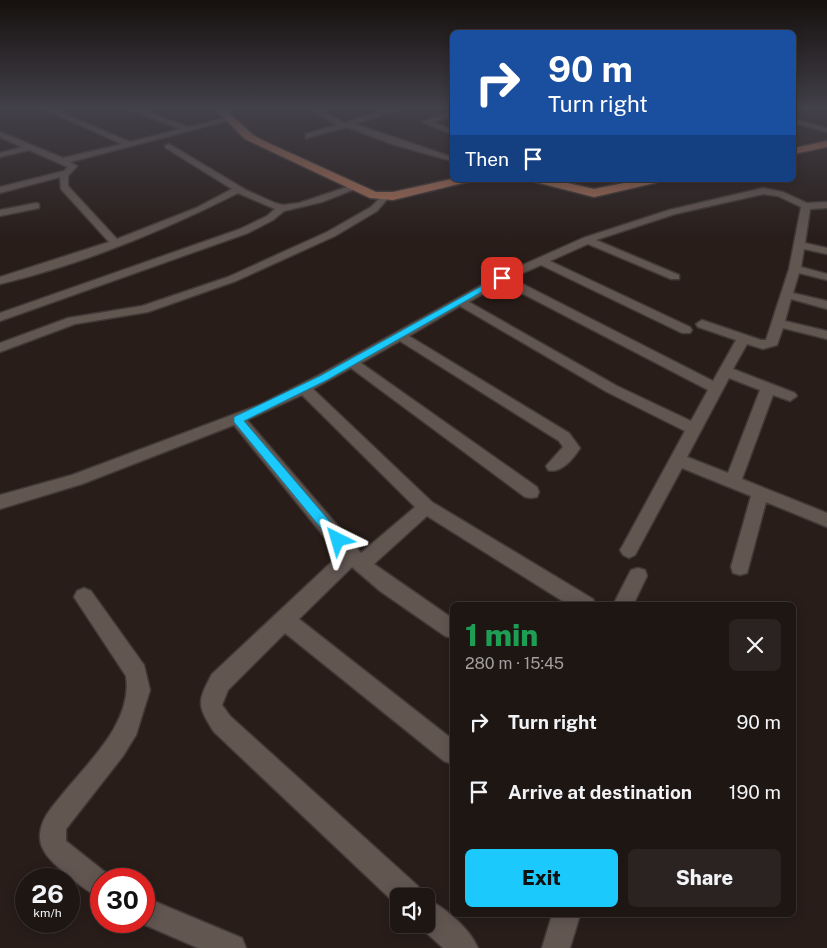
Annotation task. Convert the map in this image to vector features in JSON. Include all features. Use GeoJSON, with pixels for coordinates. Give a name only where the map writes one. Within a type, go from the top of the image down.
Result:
{"type":"FeatureCollection","features":[{"type":"Feature","properties":{"kind":"main road"},"geometry":{"type":"LineString","coordinates":[[276,151],[356,187],[384,197],[454,182]]}},
{"type":"Feature","properties":{"kind":"main road"},"geometry":{"type":"LineString","coordinates":[[551,182],[594,193],[646,182]]}},
{"type":"Feature","properties":{"kind":"street"},"geometry":{"type":"LineString","coordinates":[[0,155],[14,151]]}},
{"type":"Feature","properties":{"kind":"street"},"geometry":{"type":"LineString","coordinates":[[0,190],[65,173],[74,167],[40,151]]}},
{"type":"Feature","properties":{"kind":"street"},"geometry":{"type":"LineString","coordinates":[[62,161],[100,151]]}},
{"type":"Feature","properties":{"kind":"street"},"geometry":{"type":"LineString","coordinates":[[174,151],[267,204],[282,208],[293,207],[356,187]]}},
{"type":"Feature","properties":{"kind":"street"},"geometry":{"type":"LineString","coordinates":[[428,151],[450,157]]}},
{"type":"Feature","properties":{"kind":"street"},"geometry":{"type":"LineString","coordinates":[[65,173],[64,183],[67,192],[115,242]]}},
{"type":"Feature","properties":{"kind":"street"},"geometry":{"type":"LineString","coordinates":[[7,179],[20,186]]}},
{"type":"Feature","properties":{"kind":"street"},"geometry":{"type":"LineString","coordinates":[[0,281],[115,242],[198,210],[220,197],[240,189]]}},
{"type":"Feature","properties":{"kind":"street"},"geometry":{"type":"LineString","coordinates":[[0,502],[76,480],[238,420],[303,388],[502,278],[587,240],[672,212],[763,191],[780,194],[806,206],[827,205]]}},
{"type":"Feature","properties":{"kind":"street"},"geometry":{"type":"LineString","coordinates":[[0,348],[72,321],[131,313],[232,279],[331,234],[374,209],[384,197]]}},
{"type":"Feature","properties":{"kind":"street"},"geometry":{"type":"LineString","coordinates":[[0,212],[36,206]]}},
{"type":"Feature","properties":{"kind":"street"},"geometry":{"type":"LineString","coordinates":[[702,324],[743,339],[769,344],[772,342],[795,269],[806,206]]}},
{"type":"Feature","properties":{"kind":"street"},"geometry":{"type":"LineString","coordinates":[[0,317],[244,231],[270,218],[282,208]]}},
{"type":"Feature","properties":{"kind":"street"},"geometry":{"type":"LineString","coordinates":[[587,240],[675,276]]}},
{"type":"Feature","properties":{"kind":"street"},"geometry":{"type":"LineString","coordinates":[[800,245],[827,252]]}},
{"type":"Feature","properties":{"kind":"street"},"geometry":{"type":"LineString","coordinates":[[540,260],[686,330]]}},
{"type":"Feature","properties":{"kind":"street"},"geometry":{"type":"LineString","coordinates":[[795,269],[827,277]]}},
{"type":"Feature","properties":{"kind":"street"},"geometry":{"type":"LineString","coordinates":[[502,278],[715,388]]}},
{"type":"Feature","properties":{"kind":"street"},"geometry":{"type":"LineString","coordinates":[[788,295],[827,305]]}},
{"type":"Feature","properties":{"kind":"street"},"geometry":{"type":"LineString","coordinates":[[461,302],[612,389],[694,429]]}},
{"type":"Feature","properties":{"kind":"street"},"geometry":{"type":"LineString","coordinates":[[779,323],[827,335]]}},
{"type":"Feature","properties":{"kind":"street"},"geometry":{"type":"LineString","coordinates":[[400,335],[564,437],[572,448],[554,466]]}},
{"type":"Feature","properties":{"kind":"street"},"geometry":{"type":"LineString","coordinates":[[629,550],[743,339]]}},
{"type":"Feature","properties":{"kind":"street"},"geometry":{"type":"LineString","coordinates":[[351,362],[532,492]]}},
{"type":"Feature","properties":{"kind":"street"},"geometry":{"type":"LineString","coordinates":[[725,371],[790,396]]}},
{"type":"Feature","properties":{"kind":"street"},"geometry":{"type":"LineString","coordinates":[[303,388],[426,507],[581,602]]}},
{"type":"Feature","properties":{"kind":"street"},"geometry":{"type":"LineString","coordinates":[[733,482],[768,388]]}},
{"type":"Feature","properties":{"kind":"street"},"geometry":{"type":"LineString","coordinates":[[238,420],[356,560],[387,585],[450,628]]}},
{"type":"Feature","properties":{"kind":"street"},"geometry":{"type":"LineString","coordinates":[[678,460],[827,520]]}},
{"type":"Feature","properties":{"kind":"street"},"geometry":{"type":"LineString","coordinates":[[740,567],[760,493]]}},
{"type":"Feature","properties":{"kind":"street"},"geometry":{"type":"LineString","coordinates":[[399,888],[222,724],[211,707],[213,696],[220,682],[284,620],[356,560],[426,507]]}},
{"type":"Feature","properties":{"kind":"street"},"geometry":{"type":"LineString","coordinates":[[625,602],[638,576]]}},
{"type":"Feature","properties":{"kind":"street"},"geometry":{"type":"LineString","coordinates":[[84,597],[136,672],[139,690],[128,727],[115,748],[55,823],[52,838],[57,850],[90,876]]}},
{"type":"Feature","properties":{"kind":"street"},"geometry":{"type":"LineString","coordinates":[[284,620],[450,752]]}},
{"type":"Feature","properties":{"kind":"street"},"geometry":{"type":"LineString","coordinates":[[155,916],[232,948]]}},
{"type":"Feature","properties":{"kind":"street"},"geometry":{"type":"LineString","coordinates":[[556,948],[565,917]]}},
{"type":"Feature","properties":{"kind":"street"},"geometry":{"type":"LineString","coordinates":[[435,921],[464,948]]}},
{"type":"Feature","properties":{"kind":"route"},"geometry":{"type":"LineString","coordinates":[[338,540],[238,420],[324,378],[502,278]]}}]}
